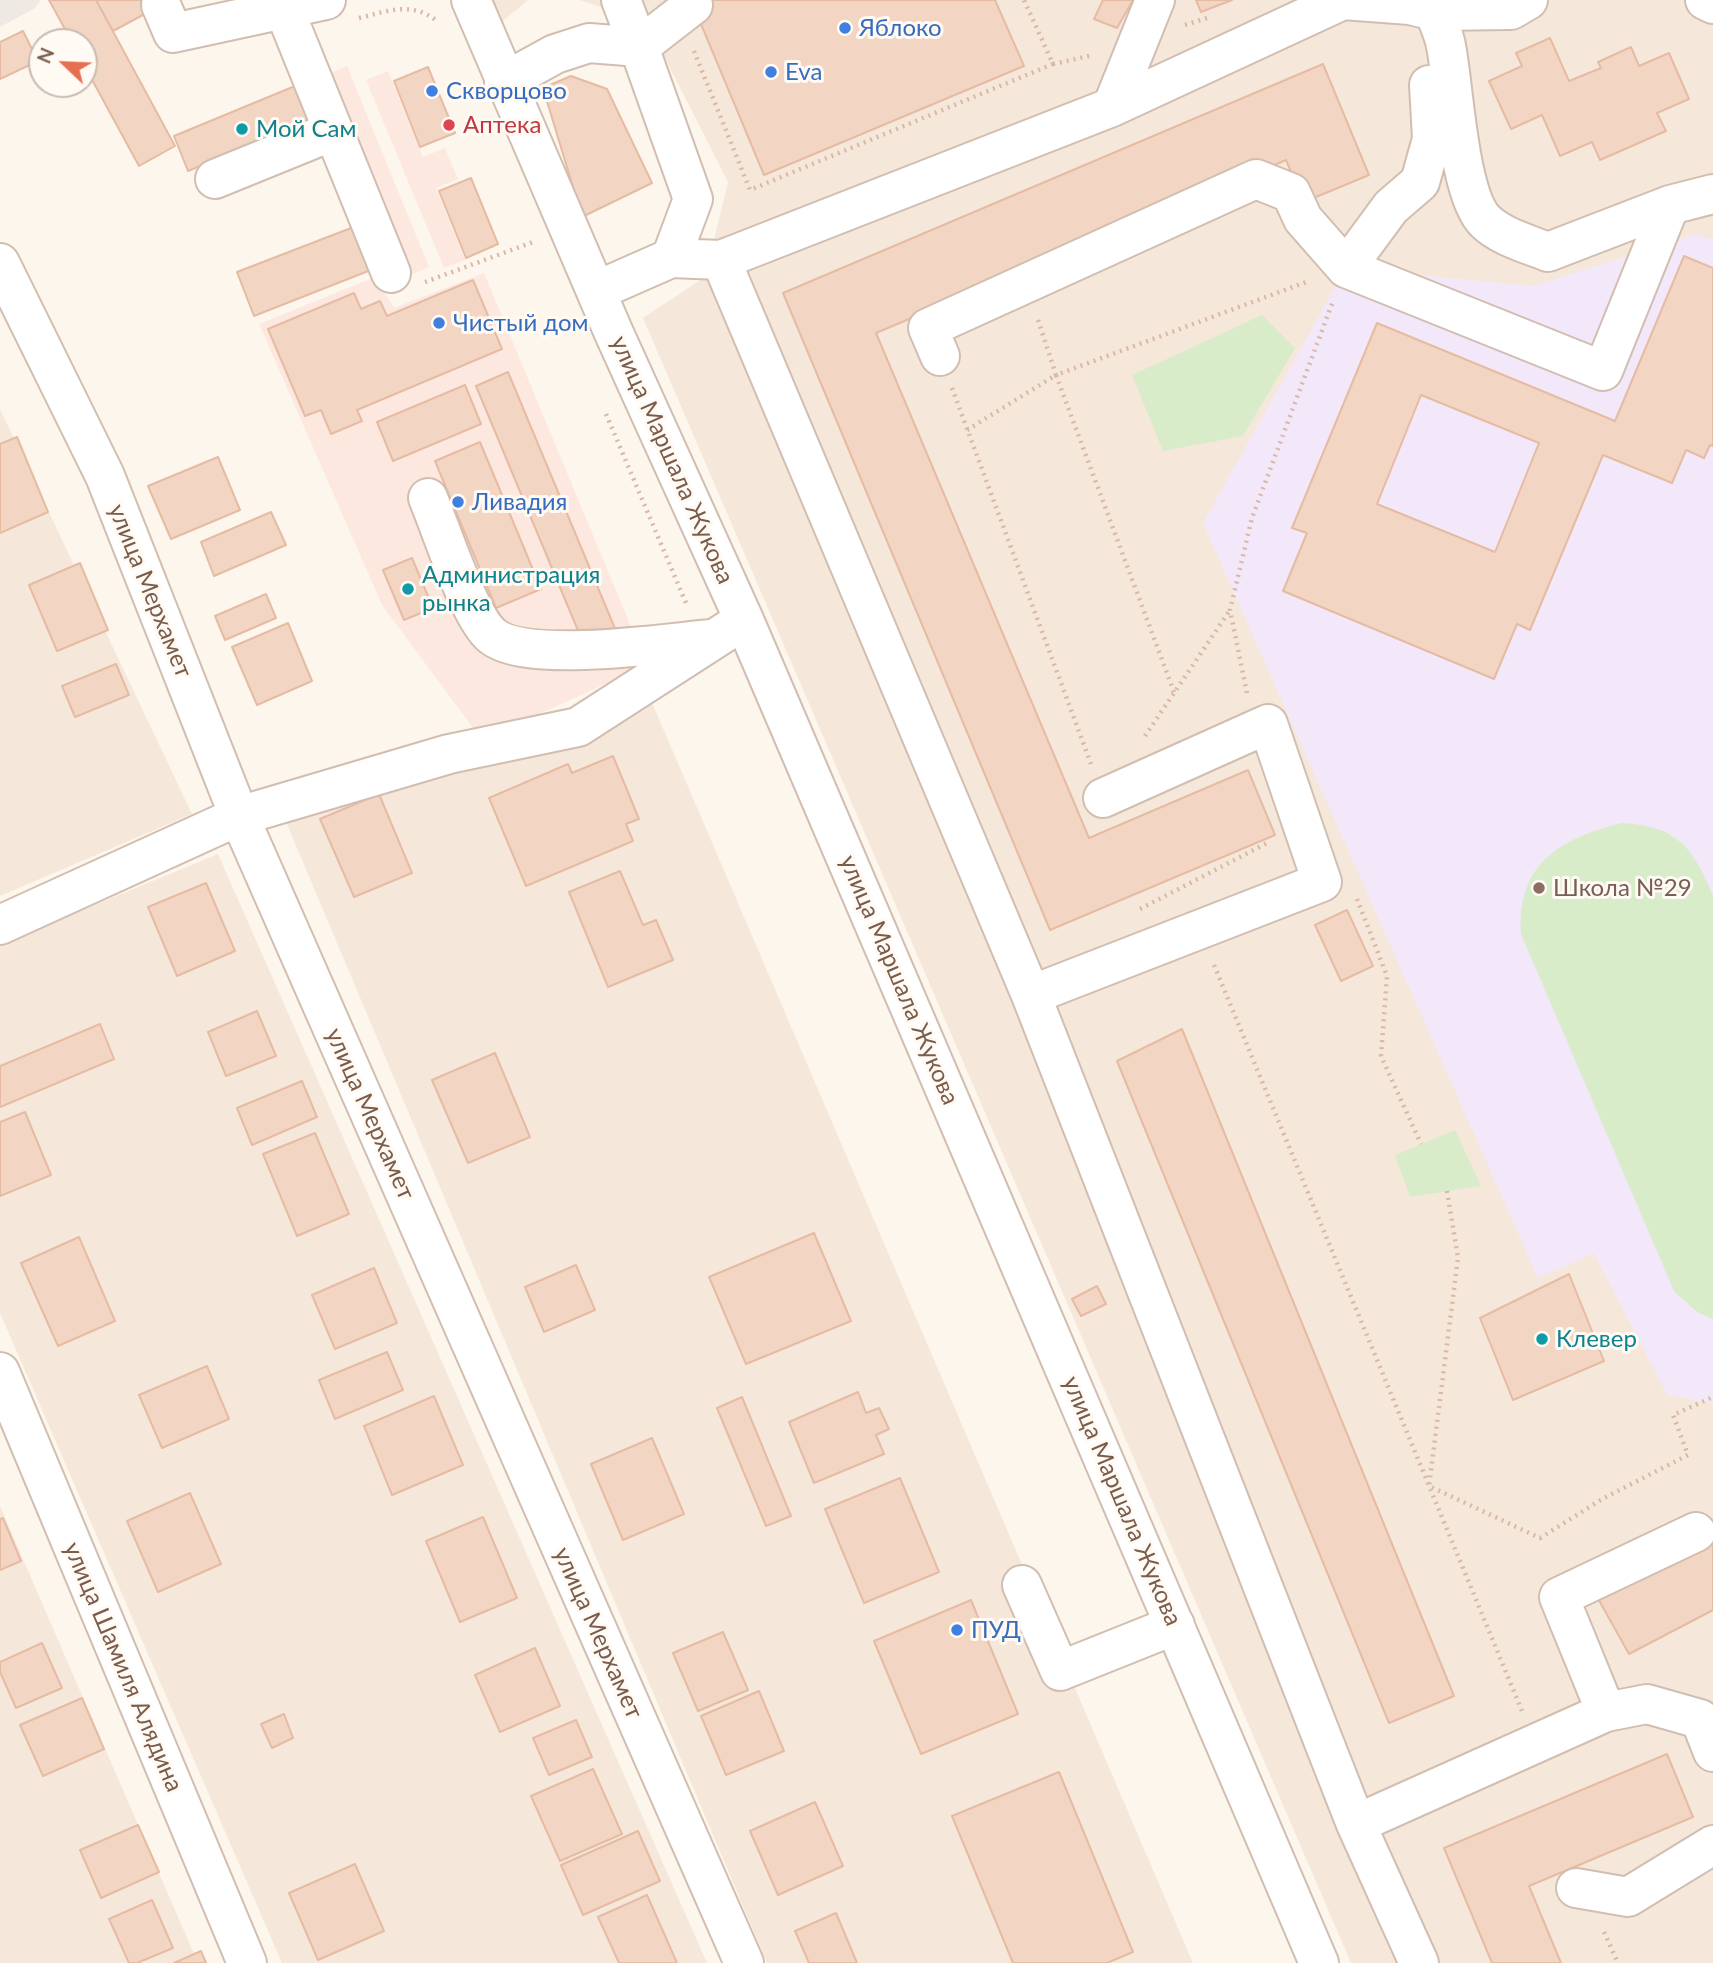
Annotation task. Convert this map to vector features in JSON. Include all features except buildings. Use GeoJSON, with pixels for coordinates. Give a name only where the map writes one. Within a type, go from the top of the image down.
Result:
{"type":"FeatureCollection","features":[{"type":"Feature","properties":{"kind":"street","name":"улица Маршала Жукова"},"geometry":{"type":"LineString","coordinates":[[471,0],[596,291],[720,633],[1175,1625],[1318,1963]]}},
{"type":"Feature","properties":{"kind":"street"},"geometry":{"type":"LineString","coordinates":[[621,0],[693,199],[671,258]]}},
{"type":"Feature","properties":{"kind":"street"},"geometry":{"type":"LineString","coordinates":[[1112,107],[1155,0]]}},
{"type":"Feature","properties":{"kind":"street"},"geometry":{"type":"LineString","coordinates":[[596,291],[671,258],[721,260],[1112,107],[1343,0],[1422,8],[1511,10],[1528,0]]}},
{"type":"Feature","properties":{"kind":"street"},"geometry":{"type":"LineString","coordinates":[[1705,0],[1713,4]]}},
{"type":"Feature","properties":{"kind":"street"},"geometry":{"type":"LineString","coordinates":[[161,5],[173,33],[284,9],[341,10]]}},
{"type":"Feature","properties":{"kind":"street"},"geometry":{"type":"LineString","coordinates":[[1422,8],[1446,44],[1451,88],[1472,199],[1485,221],[1514,239],[1548,252],[1670,205],[1713,194]]}},
{"type":"Feature","properties":{"kind":"street"},"geometry":{"type":"LineString","coordinates":[[1346,268],[1391,207],[1420,182],[1432,139],[1422,8]]}},
{"type":"Feature","properties":{"kind":"street"},"geometry":{"type":"LineString","coordinates":[[284,9],[391,273]]}},
{"type":"Feature","properties":{"kind":"street"},"geometry":{"type":"LineString","coordinates":[[505,82],[555,54],[589,43],[639,47],[685,11]]}},
{"type":"Feature","properties":{"kind":"street"},"geometry":{"type":"LineString","coordinates":[[215,179],[333,131]]}},
{"type":"Feature","properties":{"kind":"street"},"geometry":{"type":"LineString","coordinates":[[940,356],[928,328],[1256,179],[1291,193],[1303,219],[1346,268],[1603,371],[1670,205]]}},
{"type":"Feature","properties":{"kind":"street"},"geometry":{"type":"LineString","coordinates":[[721,260],[1031,995],[1356,1824],[1419,1963]]}},
{"type":"Feature","properties":{"kind":"street","name":"улица Мерхамет"},"geometry":{"type":"LineString","coordinates":[[0,263],[105,476],[239,816],[744,1963]]}},
{"type":"Feature","properties":{"kind":"street"},"geometry":{"type":"LineString","coordinates":[[428,498],[479,620],[501,643],[554,652],[720,633]]}},
{"type":"Feature","properties":{"kind":"street"},"geometry":{"type":"LineString","coordinates":[[0,925],[239,816],[449,754],[578,727],[720,633]]}},
{"type":"Feature","properties":{"kind":"street"},"geometry":{"type":"LineString","coordinates":[[1031,995],[1322,882],[1268,724],[1103,798]]}},
{"type":"Feature","properties":{"kind":"street","name":"улица Шамиля Алядина"},"geometry":{"type":"LineString","coordinates":[[0,1372],[247,1963]]}},
{"type":"Feature","properties":{"kind":"street"},"geometry":{"type":"LineString","coordinates":[[1606,1712],[1559,1597],[1696,1532]]}},
{"type":"Feature","properties":{"kind":"street"},"geometry":{"type":"LineString","coordinates":[[1022,1586],[1060,1671],[1175,1625]]}},
{"type":"Feature","properties":{"kind":"street"},"geometry":{"type":"LineString","coordinates":[[1356,1824],[1606,1712],[1647,1703],[1700,1719],[1713,1752]]}},
{"type":"Feature","properties":{"kind":"street"},"geometry":{"type":"LineString","coordinates":[[1576,1888],[1628,1897],[1713,1845]]}},
{"type":"Feature","properties":{"kind":"path"},"geometry":{"type":"LineString","coordinates":[[685,11],[703,69],[750,190],[1053,64],[1024,0]]}},
{"type":"Feature","properties":{"kind":"path"},"geometry":{"type":"LineString","coordinates":[[341,10],[405,7],[420,10],[436,19],[443,31]]}},
{"type":"Feature","properties":{"kind":"path"},"geometry":{"type":"LineString","coordinates":[[528,230],[538,255]]}},
{"type":"Feature","properties":{"kind":"path"},"geometry":{"type":"LineString","coordinates":[[391,273],[400,288],[409,289],[533,242]]}},
{"type":"Feature","properties":{"kind":"path"},"geometry":{"type":"LineString","coordinates":[[967,430],[1056,374],[1346,268]]}},
{"type":"Feature","properties":{"kind":"path"},"geometry":{"type":"LineString","coordinates":[[1139,745],[1230,610],[1252,517],[1346,268]]}},
{"type":"Feature","properties":{"kind":"path"},"geometry":{"type":"LineString","coordinates":[[1026,283],[1056,374],[1174,692]]}},
{"type":"Feature","properties":{"kind":"path"},"geometry":{"type":"LineString","coordinates":[[940,356],[1103,798]]}},
{"type":"Feature","properties":{"kind":"path"},"geometry":{"type":"LineString","coordinates":[[604,409],[720,633]]}},
{"type":"Feature","properties":{"kind":"path"},"geometry":{"type":"LineString","coordinates":[[1230,610],[1244,688],[1268,724]]}},
{"type":"Feature","properties":{"kind":"path"},"geometry":{"type":"LineString","coordinates":[[1136,911],[1270,842]]}},
{"type":"Feature","properties":{"kind":"path"},"geometry":{"type":"LineString","coordinates":[[1353,889],[1387,976],[1381,1056],[1421,1144]]}},
{"type":"Feature","properties":{"kind":"path"},"geometry":{"type":"LineString","coordinates":[[1199,930],[1535,1744]]}},
{"type":"Feature","properties":{"kind":"path"},"geometry":{"type":"LineString","coordinates":[[1429,1486],[1458,1258],[1447,1191]]}},
{"type":"Feature","properties":{"kind":"path"},"geometry":{"type":"LineString","coordinates":[[1429,1486],[1540,1538],[1604,1498],[1688,1455],[1673,1415],[1713,1397]]}},
{"type":"Feature","properties":{"kind":"shaded area"},"geometry":{"type":"Polygon","coordinates":[[[0,0],[41,0],[35,8],[0,27],[0,0]]]}},
{"type":"Feature","properties":{"kind":"shaded area"},"geometry":{"type":"Polygon","coordinates":[[[486,0],[528,0],[497,26],[486,0]]]}},
{"type":"Feature","properties":{"kind":"shaded area"},"geometry":{"type":"Polygon","coordinates":[[[580,0],[1713,0],[1713,1963],[1351,1963],[643,318],[705,277],[728,182],[647,23],[580,0]]]}},
{"type":"Feature","properties":{"kind":"shaded area"},"geometry":{"type":"Polygon","coordinates":[[[347,66],[429,267],[403,278],[321,77],[347,66]]]}},
{"type":"Feature","properties":{"kind":"shaded area"},"geometry":{"type":"Polygon","coordinates":[[[388,71],[423,157],[445,148],[458,179],[436,188],[465,260],[444,268],[366,80],[388,71]]]}},
{"type":"Feature","properties":{"kind":"shaded area","name":"Школа №29"},"geometry":{"type":"Polygon","coordinates":[[[1696,234],[1713,240],[1713,1403],[1667,1395],[1594,1253],[1538,1278],[1203,523],[1346,268],[1533,286],[1696,234]]]}},
{"type":"Feature","properties":{"kind":"shaded area","name":"Ливадия"},"geometry":{"type":"Polygon","coordinates":[[[484,273],[647,665],[482,740],[382,605],[259,324],[375,277],[394,308],[484,273]]]}},
{"type":"Feature","properties":{"kind":"shaded area"},"geometry":{"type":"Polygon","coordinates":[[[0,409],[192,814],[0,896],[0,409]]]}},
{"type":"Feature","properties":{"kind":"shaded area"},"geometry":{"type":"Polygon","coordinates":[[[644,684],[1193,1963],[767,1963],[286,822],[644,684]]]}},
{"type":"Feature","properties":{"kind":"shaded area"},"geometry":{"type":"Polygon","coordinates":[[[218,854],[707,1963],[282,1963],[0,1313],[0,944],[218,854]]]}},
{"type":"Feature","properties":{"kind":"shaded area"},"geometry":{"type":"Polygon","coordinates":[[[0,1506],[198,1963],[0,1963],[0,1506]]]}},
{"type":"Feature","properties":{"kind":"green space"},"geometry":{"type":"Polygon","coordinates":[[[1262,315],[1295,348],[1243,436],[1163,451],[1132,375],[1262,315]]]}},
{"type":"Feature","properties":{"kind":"green space"},"geometry":{"type":"Polygon","coordinates":[[[1621,823],[1656,829],[1680,842],[1698,864],[1713,895],[1713,1319],[1697,1312],[1674,1291],[1521,934],[1526,889],[1546,858],[1579,837],[1621,823]]]}},
{"type":"Feature","properties":{"kind":"green space"},"geometry":{"type":"Polygon","coordinates":[[[1455,1130],[1481,1186],[1410,1197],[1395,1155],[1455,1130]]]}},
{"type":"Feature","properties":{"kind":"place","name":"Яблоко"},"geometry":{"type":"Point","coordinates":[845,28]}},
{"type":"Feature","properties":{"kind":"place","name":"Eva"},"geometry":{"type":"Point","coordinates":[771,72]}},
{"type":"Feature","properties":{"kind":"place","name":"Скворцово"},"geometry":{"type":"Point","coordinates":[432,91]}},
{"type":"Feature","properties":{"kind":"place","name":"Аптека"},"geometry":{"type":"Point","coordinates":[449,125]}},
{"type":"Feature","properties":{"kind":"place","name":"Мой Сам"},"geometry":{"type":"Point","coordinates":[242,129]}},
{"type":"Feature","properties":{"kind":"place","name":"Чистый дом"},"geometry":{"type":"Point","coordinates":[439,323]}},
{"type":"Feature","properties":{"kind":"place","name":"Ливадия"},"geometry":{"type":"Point","coordinates":[458,502]}},
{"type":"Feature","properties":{"kind":"place","name":"Администрация рынка"},"geometry":{"type":"Point","coordinates":[408,589]}},
{"type":"Feature","properties":{"kind":"place","name":"Школа №29"},"geometry":{"type":"Point","coordinates":[1539,888]}},
{"type":"Feature","properties":{"kind":"place","name":"Клевер"},"geometry":{"type":"Point","coordinates":[1542,1339]}},
{"type":"Feature","properties":{"kind":"place","name":"ПУД"},"geometry":{"type":"Point","coordinates":[957,1630]}}]}
